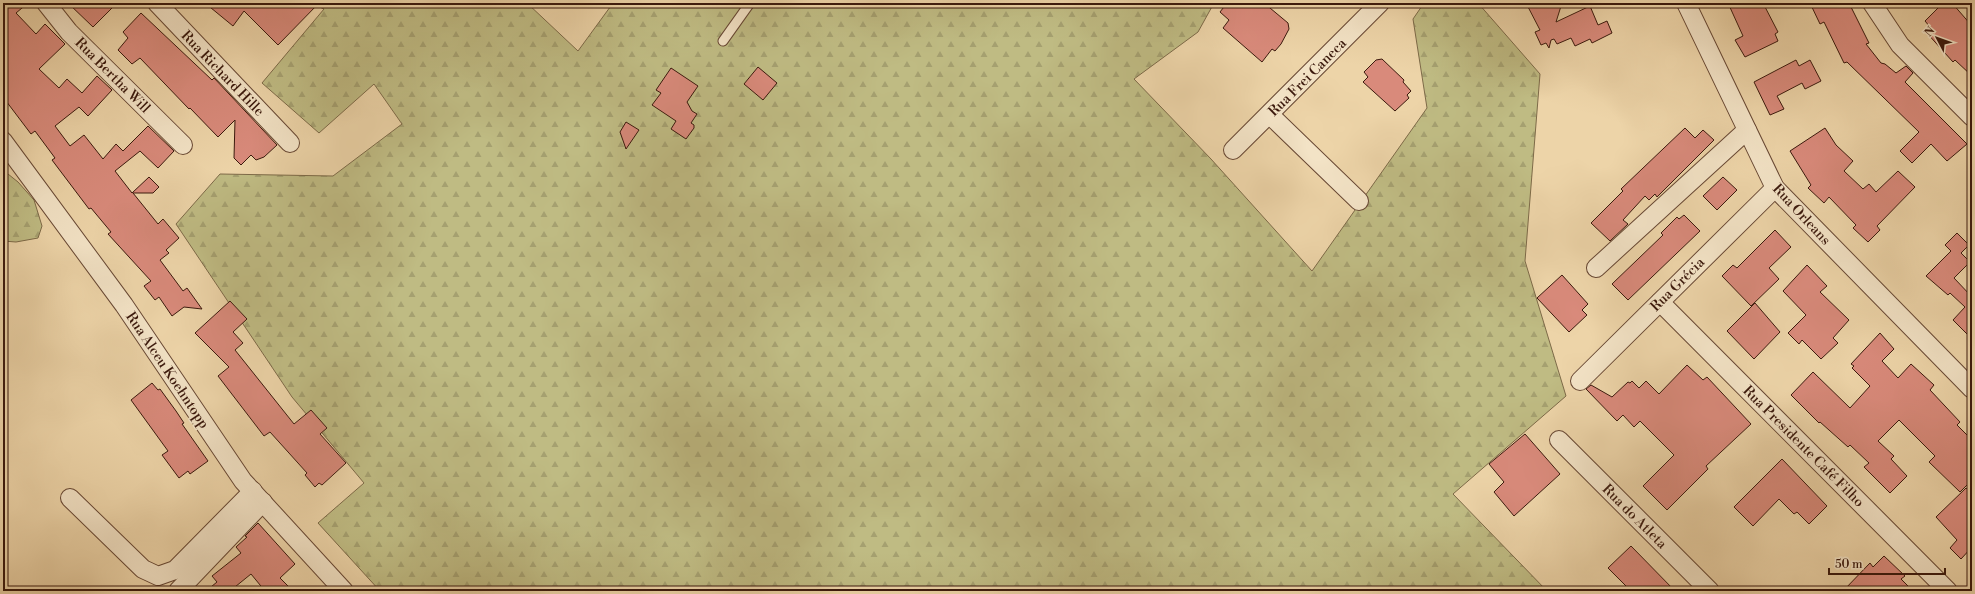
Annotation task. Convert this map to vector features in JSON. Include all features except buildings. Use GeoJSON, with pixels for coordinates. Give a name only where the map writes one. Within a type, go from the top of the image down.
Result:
{"type":"FeatureCollection","features":[{"type":"Feature","properties":{"kind":"street","name":"Rua Bertha Will"},"geometry":{"type":"LineString","coordinates":[[46,3],[69,32],[183,145]]}},
{"type":"Feature","properties":{"kind":"street","name":"Rua Richard Hille"},"geometry":{"type":"LineString","coordinates":[[157,3],[290,143]]}},
{"type":"Feature","properties":{"kind":"street","name":"Rua Frei Caneca"},"geometry":{"type":"LineString","coordinates":[[1233,150],[1270,115],[1380,3]]}},
{"type":"Feature","properties":{"kind":"street","name":"Rua Orleans"},"geometry":{"type":"LineString","coordinates":[[1686,3],[1775,188],[1972,388]]}},
{"type":"Feature","properties":{"kind":"street"},"geometry":{"type":"LineString","coordinates":[[1872,3],[1900,45],[1972,117]]}},
{"type":"Feature","properties":{"kind":"street"},"geometry":{"type":"LineString","coordinates":[[1270,115],[1359,201]]}},
{"type":"Feature","properties":{"kind":"street"},"geometry":{"type":"LineString","coordinates":[[1596,268],[1747,130]]}},
{"type":"Feature","properties":{"kind":"street","name":"Rua Alceu Koehntopp"},"geometry":{"type":"LineString","coordinates":[[3,141],[124,305],[243,481],[344,591]]}},
{"type":"Feature","properties":{"kind":"street","name":"Rua Grécia"},"geometry":{"type":"LineString","coordinates":[[1580,381],[1775,188]]}},
{"type":"Feature","properties":{"kind":"street","name":"Rua Presidente Café Filho"},"geometry":{"type":"LineString","coordinates":[[1660,302],[1948,591]]}},
{"type":"Feature","properties":{"kind":"street","name":"Rua do Atleta"},"geometry":{"type":"LineString","coordinates":[[1559,440],[1710,591]]}},
{"type":"Feature","properties":{"kind":"street"},"geometry":{"type":"LineString","coordinates":[[70,498],[143,569],[158,576],[175,570],[258,496]]}},
{"type":"Feature","properties":{"kind":"street"},"geometry":{"type":"LineString","coordinates":[[178,591],[258,496]]}},
{"type":"Feature","properties":{"kind":"lane"},"geometry":{"type":"LineString","coordinates":[[723,41],[750,3]]}},
{"type":"Feature","properties":{"kind":"green space"},"geometry":{"type":"Polygon","coordinates":[[[311,3],[527,3],[578,51],[613,3],[1214,3],[1198,32],[1134,79],[1211,159],[1312,271],[1427,108],[1413,19],[1424,3],[1478,3],[1540,74],[1525,261],[1566,396],[1453,494],[1547,591],[380,591],[318,523],[364,483],[292,397],[176,224],[220,174],[333,176],[402,124],[374,84],[319,133],[262,83],[324,9],[311,3]]]}},
{"type":"Feature","properties":{"kind":"green space"},"geometry":{"type":"Polygon","coordinates":[[[3,170],[18,182],[34,200],[42,226],[38,238],[16,242],[3,241],[3,170]]]}}]}
